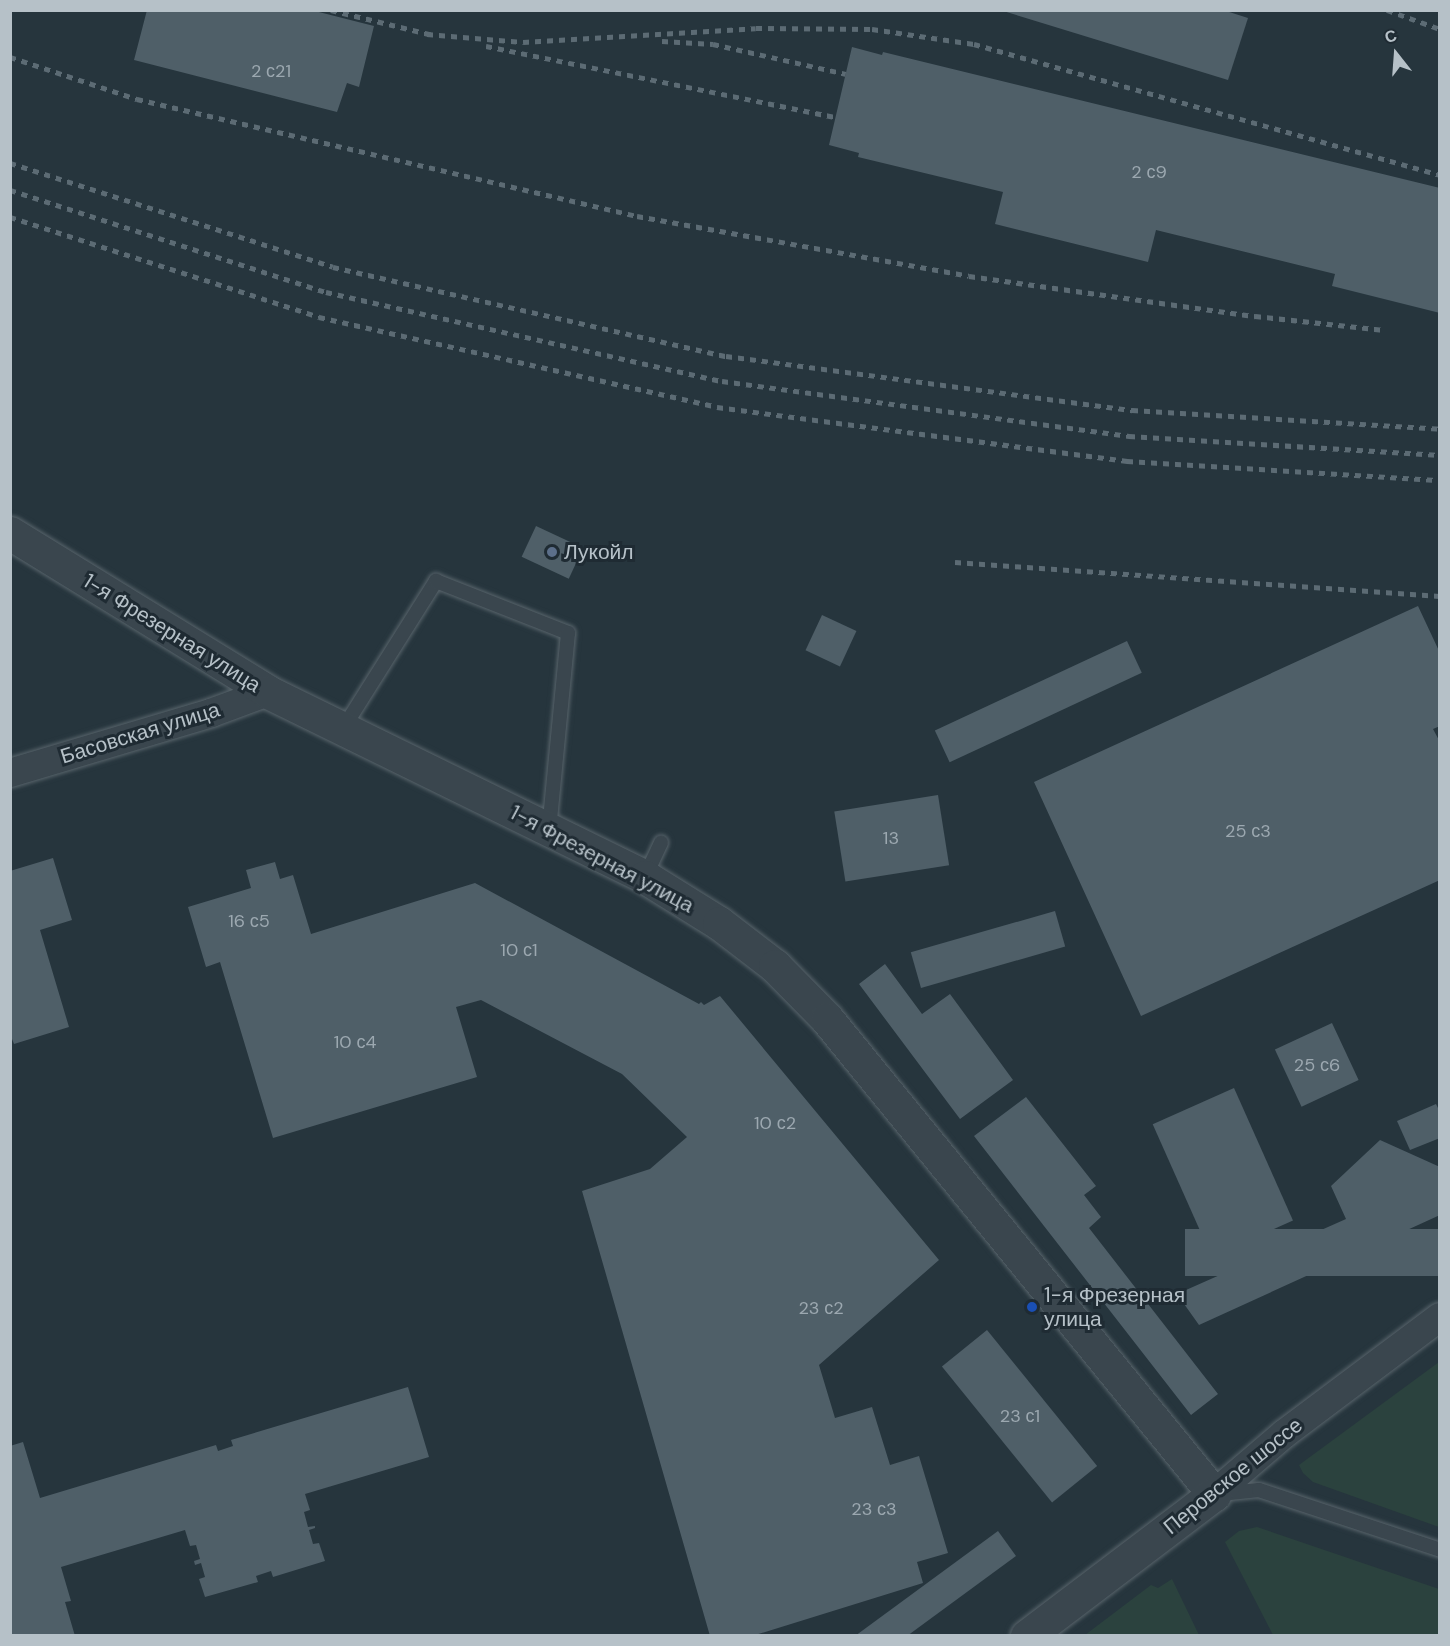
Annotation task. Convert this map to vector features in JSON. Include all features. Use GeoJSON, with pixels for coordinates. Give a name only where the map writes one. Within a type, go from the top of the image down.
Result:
{"type":"FeatureCollection","features":[{"type":"Feature","properties":{"kind":"street","name":"1-я Фрезерная улица"},"geometry":{"type":"LineString","coordinates":[[10,533],[268,692],[344,727],[645,877],[738,937],[775,966],[827,1019],[1214,1494]]}},
{"type":"Feature","properties":{"kind":"street","name":"Басовская улица"},"geometry":{"type":"LineString","coordinates":[[10,773],[211,713],[268,692]]}},
{"type":"Feature","properties":{"kind":"street","name":"Перовское шоссе"},"geometry":{"type":"LineString","coordinates":[[1027,1635],[1214,1494],[1284,1434],[1440,1317]]}},
{"type":"Feature","properties":{"kind":"lane"},"geometry":{"type":"LineString","coordinates":[[344,727],[436,581],[568,633],[549,829]]}},
{"type":"Feature","properties":{"kind":"lane"},"geometry":{"type":"LineString","coordinates":[[645,877],[662,843]]}},
{"type":"Feature","properties":{"kind":"lane"},"geometry":{"type":"LineString","coordinates":[[1214,1494],[1259,1490],[1440,1550]]}},
{"type":"Feature","properties":{"kind":"green space"},"geometry":{"type":"Polygon","coordinates":[[[1439,1362],[1439,1527],[1313,1482],[1303,1473],[1299,1465],[1439,1362]]]}},
{"type":"Feature","properties":{"kind":"green space"},"geometry":{"type":"Polygon","coordinates":[[[1257,1527],[1439,1589],[1439,1635],[1273,1635],[1225,1542],[1239,1531],[1257,1527]]]}},
{"type":"Feature","properties":{"kind":"green space"},"geometry":{"type":"Polygon","coordinates":[[[1172,1579],[1199,1635],[1085,1635],[1151,1585],[1158,1588],[1172,1579]]]}},
{"type":"Feature","properties":{"kind":"building"},"geometry":{"type":"Polygon","coordinates":[[[147,10],[311,10],[374,26],[359,87],[347,83],[337,112],[134,60],[147,10]]]}},
{"type":"Feature","properties":{"kind":"building"},"geometry":{"type":"Polygon","coordinates":[[[1000,10],[1223,10],[1248,18],[1228,80],[1000,10]]]}},
{"type":"Feature","properties":{"kind":"building"},"geometry":{"type":"Polygon","coordinates":[[[852,47],[882,55],[883,52],[1440,188],[1440,313],[1332,286],[1335,274],[1156,230],[1148,262],[995,224],[1003,192],[858,157],[859,153],[829,145],[852,47]]]}},
{"type":"Feature","properties":{"kind":"building","name":"Лукойл"},"geometry":{"type":"Polygon","coordinates":[[[536,526],[583,548],[569,579],[522,557],[536,526]]]}},
{"type":"Feature","properties":{"kind":"building"},"geometry":{"type":"Polygon","coordinates":[[[1418,606],[1440,653],[1440,726],[1433,729],[1440,742],[1440,880],[1141,1016],[1034,782],[1418,606]]]}},
{"type":"Feature","properties":{"kind":"building"},"geometry":{"type":"Polygon","coordinates":[[[822,615],[856,631],[840,666],[806,650],[822,615]]]}},
{"type":"Feature","properties":{"kind":"building"},"geometry":{"type":"Polygon","coordinates":[[[1127,641],[1142,673],[950,762],[935,731],[1127,641]]]}},
{"type":"Feature","properties":{"kind":"building"},"geometry":{"type":"Polygon","coordinates":[[[938,795],[949,865],[845,882],[834,811],[938,795]]]}},
{"type":"Feature","properties":{"kind":"building"},"geometry":{"type":"Polygon","coordinates":[[[53,858],[72,920],[40,930],[69,1027],[14,1044],[10,1034],[10,871],[53,858]]]}},
{"type":"Feature","properties":{"kind":"building"},"geometry":{"type":"Polygon","coordinates":[[[275,862],[280,879],[293,875],[311,934],[475,883],[699,1004],[701,1002],[704,1005],[720,996],[939,1260],[819,1365],[835,1418],[872,1407],[890,1465],[919,1456],[948,1553],[917,1562],[923,1583],[752,1636],[710,1636],[582,1191],[650,1169],[687,1137],[622,1074],[481,1000],[456,1007],[477,1077],[273,1138],[220,962],[206,967],[188,907],[251,888],[246,870],[275,862]]]}},
{"type":"Feature","properties":{"kind":"building"},"geometry":{"type":"Polygon","coordinates":[[[1055,911],[1065,947],[921,988],[911,952],[1055,911]]]}},
{"type":"Feature","properties":{"kind":"building"},"geometry":{"type":"Polygon","coordinates":[[[885,964],[922,1014],[950,994],[1013,1080],[960,1119],[859,984],[885,964]]]}},
{"type":"Feature","properties":{"kind":"building"},"geometry":{"type":"Polygon","coordinates":[[[1332,1023],[1359,1080],[1302,1107],[1275,1050],[1332,1023]]]}},
{"type":"Feature","properties":{"kind":"building"},"geometry":{"type":"Polygon","coordinates":[[[1234,1088],[1293,1220],[1212,1257],[1153,1124],[1234,1088]]]}},
{"type":"Feature","properties":{"kind":"building"},"geometry":{"type":"Polygon","coordinates":[[[1026,1097],[1096,1186],[1084,1195],[1101,1217],[1089,1228],[1218,1394],[1191,1415],[974,1136],[1026,1097]]]}},
{"type":"Feature","properties":{"kind":"building"},"geometry":{"type":"Polygon","coordinates":[[[1436,1104],[1440,1112],[1440,1138],[1410,1150],[1397,1121],[1436,1104]]]}},
{"type":"Feature","properties":{"kind":"building"},"geometry":{"type":"Polygon","coordinates":[[[1380,1140],[1440,1167],[1440,1215],[1199,1325],[1177,1294],[1346,1219],[1331,1186],[1380,1140]]]}},
{"type":"Feature","properties":{"kind":"building"},"geometry":{"type":"Polygon","coordinates":[[[1185,1229],[1440,1229],[1440,1276],[1185,1276],[1185,1229]]]}},
{"type":"Feature","properties":{"kind":"building"},"geometry":{"type":"Polygon","coordinates":[[[987,1330],[1097,1466],[1052,1503],[942,1367],[987,1330]]]}},
{"type":"Feature","properties":{"kind":"building"},"geometry":{"type":"Polygon","coordinates":[[[408,1387],[429,1457],[305,1494],[310,1510],[304,1512],[308,1527],[315,1526],[309,1530],[313,1544],[319,1543],[325,1561],[273,1577],[271,1571],[256,1576],[258,1582],[205,1597],[199,1579],[205,1577],[201,1563],[195,1565],[194,1561],[200,1559],[196,1545],[190,1546],[185,1530],[61,1567],[71,1601],[65,1602],[75,1636],[10,1636],[10,1446],[23,1442],[40,1498],[216,1445],[218,1451],[233,1446],[231,1440],[408,1387]]]}},
{"type":"Feature","properties":{"kind":"building"},"geometry":{"type":"Polygon","coordinates":[[[998,1531],[1016,1556],[907,1636],[855,1636],[998,1531]]]}},
{"type":"Feature","properties":{"kind":"railway"},"geometry":{"type":"LineString","coordinates":[[331,10],[433,35]]}},
{"type":"Feature","properties":{"kind":"railway"},"geometry":{"type":"LineString","coordinates":[[1387,10],[1440,29]]}},
{"type":"Feature","properties":{"kind":"railway"},"geometry":{"type":"LineString","coordinates":[[427,34],[523,42],[756,28],[872,29],[974,44],[1440,175]]}},
{"type":"Feature","properties":{"kind":"railway"},"geometry":{"type":"LineString","coordinates":[[662,41],[713,44],[846,74]]}},
{"type":"Feature","properties":{"kind":"railway"},"geometry":{"type":"LineString","coordinates":[[486,46],[835,117]]}},
{"type":"Feature","properties":{"kind":"railway"},"geometry":{"type":"LineString","coordinates":[[10,57],[137,99],[637,216],[969,276],[1255,316],[1384,330]]}},
{"type":"Feature","properties":{"kind":"railway"},"geometry":{"type":"LineString","coordinates":[[10,163],[333,267],[726,356],[1132,410],[1440,429]]}},
{"type":"Feature","properties":{"kind":"railway"},"geometry":{"type":"LineString","coordinates":[[10,190],[326,292],[722,381],[1129,436],[1440,455]]}},
{"type":"Feature","properties":{"kind":"railway"},"geometry":{"type":"LineString","coordinates":[[10,217],[319,317],[717,407],[1127,461],[1440,480]]}},
{"type":"Feature","properties":{"kind":"railway"},"geometry":{"type":"LineString","coordinates":[[955,562],[1440,596]]}},
{"type":"Feature","properties":{"kind":"place","name":"Лукойл"},"geometry":{"type":"Point","coordinates":[552,552]}},
{"type":"Feature","properties":{"kind":"place","name":"1-я Фрезерная улица"},"geometry":{"type":"Point","coordinates":[1032,1307]}}]}
